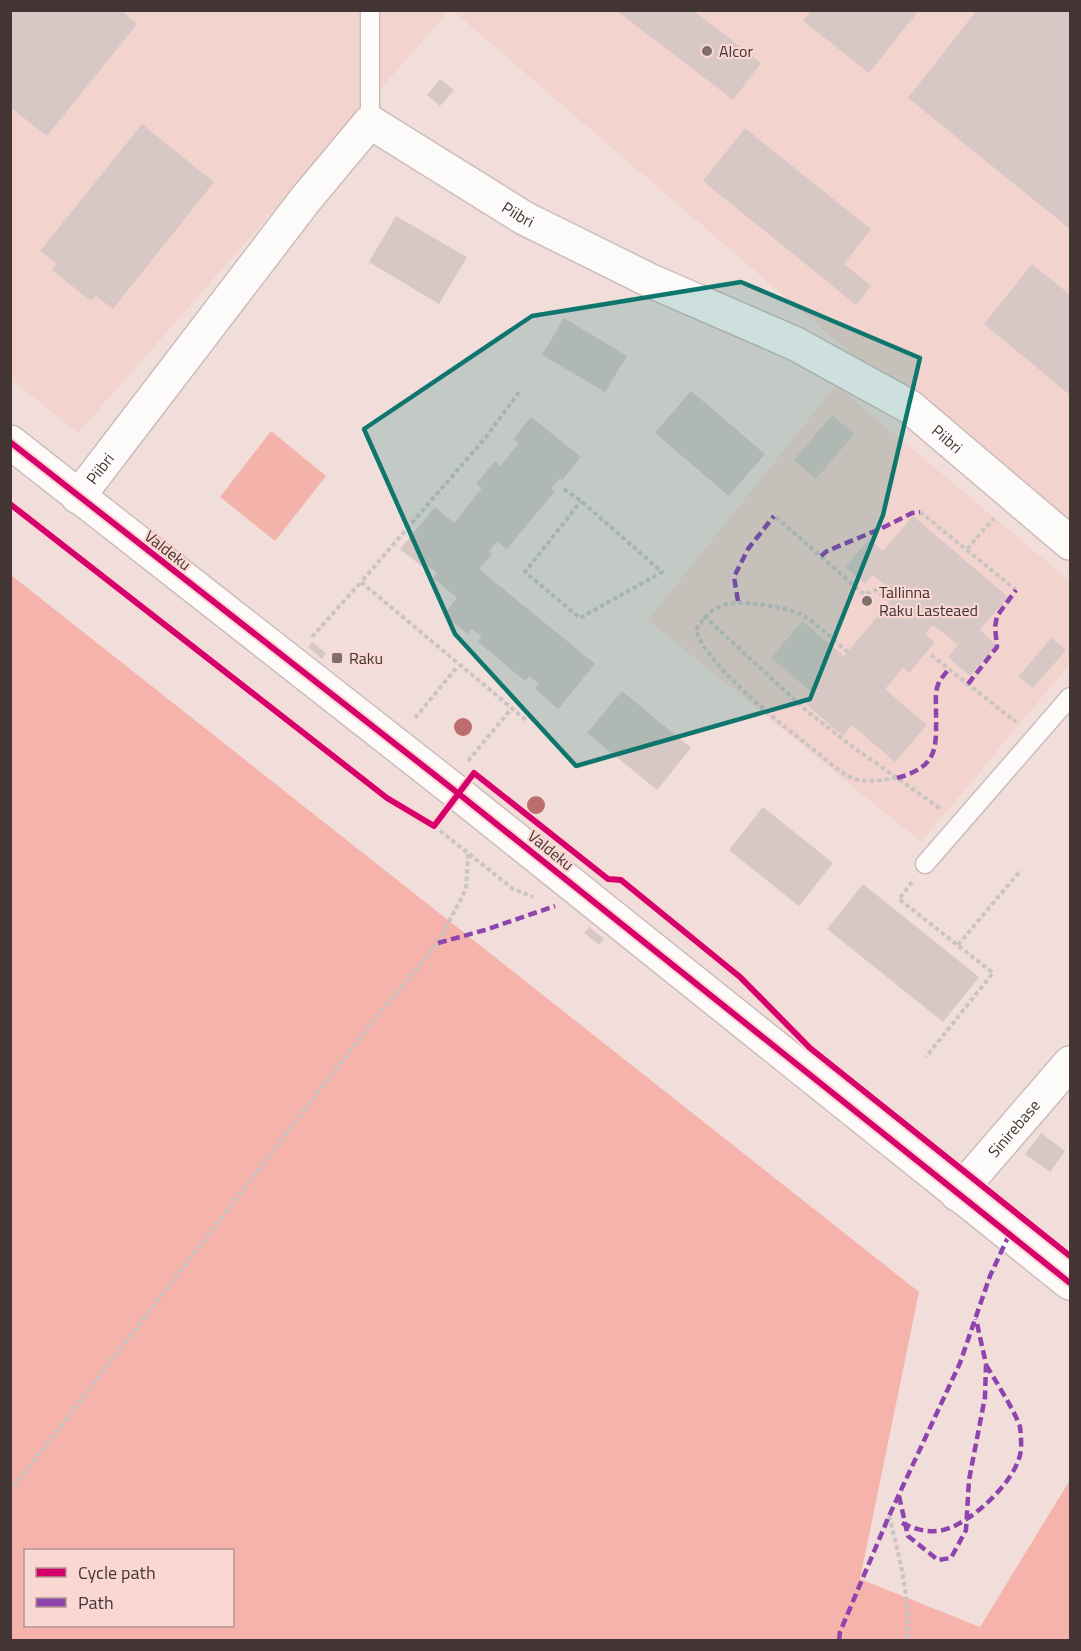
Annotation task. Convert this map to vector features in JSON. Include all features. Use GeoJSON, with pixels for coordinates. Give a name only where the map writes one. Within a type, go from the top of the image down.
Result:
{"type":"FeatureCollection","features":[{"type":"Feature","properties":{"kind":"street","name":"Piibri"},"geometry":{"type":"LineString","coordinates":[[78,496],[305,200],[370,122],[524,218],[651,280],[796,344],[909,407],[1071,543]]}},
{"type":"Feature","properties":{"kind":"street","name":"Valdeku"},"geometry":{"type":"LineString","coordinates":[[10,442],[78,496],[462,780],[957,1194],[1071,1283]]}},
{"type":"Feature","properties":{"kind":"street","name":"Sinirebase"},"geometry":{"type":"LineString","coordinates":[[957,1194],[1071,1063]]}},
{"type":"Feature","properties":{"kind":"lane"},"geometry":{"type":"LineString","coordinates":[[370,10],[370,122]]}},
{"type":"Feature","properties":{"kind":"lane"},"geometry":{"type":"LineString","coordinates":[[925,864],[1071,697]]}},
{"type":"Feature","properties":{"kind":"path"},"geometry":{"type":"LineString","coordinates":[[312,637],[486,437],[519,392]]}},
{"type":"Feature","properties":{"kind":"path"},"geometry":{"type":"LineString","coordinates":[[564,489],[581,501],[662,572],[580,618],[525,572],[581,501]]}},
{"type":"Feature","properties":{"kind":"path"},"geometry":{"type":"LineString","coordinates":[[967,549],[1013,494]]}},
{"type":"Feature","properties":{"kind":"path"},"geometry":{"type":"LineString","coordinates":[[920,512],[1016,590]]}},
{"type":"Feature","properties":{"kind":"path"},"geometry":{"type":"LineString","coordinates":[[776,517],[865,595],[875,590],[891,601]]}},
{"type":"Feature","properties":{"kind":"path"},"geometry":{"type":"LineString","coordinates":[[360,582],[458,666],[526,720]]}},
{"type":"Feature","properties":{"kind":"path"},"geometry":{"type":"LineString","coordinates":[[848,652],[801,615],[779,607],[738,601],[720,606],[704,616],[696,630],[700,642],[714,660],[772,716],[849,777],[872,782],[897,778]]}},
{"type":"Feature","properties":{"kind":"path"},"geometry":{"type":"LineString","coordinates":[[704,616],[808,712],[960,824]]}},
{"type":"Feature","properties":{"kind":"path"},"geometry":{"type":"LineString","coordinates":[[931,655],[1035,738]]}},
{"type":"Feature","properties":{"kind":"path"},"geometry":{"type":"LineString","coordinates":[[411,723],[458,666]]}},
{"type":"Feature","properties":{"kind":"path"},"geometry":{"type":"LineString","coordinates":[[425,820],[434,826],[462,780],[511,709]]}},
{"type":"Feature","properties":{"kind":"path"},"geometry":{"type":"LineString","coordinates":[[10,1492],[370,1025],[438,943],[466,889],[468,854]]}},
{"type":"Feature","properties":{"kind":"path"},"geometry":{"type":"LineString","coordinates":[[925,864],[899,899],[993,973],[926,1057]]}},
{"type":"Feature","properties":{"kind":"path"},"geometry":{"type":"LineString","coordinates":[[958,945],[1021,870]]}},
{"type":"Feature","properties":{"kind":"path"},"geometry":{"type":"LineString","coordinates":[[889,1516],[900,1560],[908,1626],[907,1641]]}},
{"type":"Feature","properties":{"kind":"highlighted area"},"geometry":{"type":"Polygon","coordinates":[[[741,282],[920,358],[883,515],[810,699],[576,766],[455,634],[364,429],[532,316],[741,282]]]}},
{"type":"Feature","properties":{"kind":"shaded area"},"geometry":{"type":"Polygon","coordinates":[[[10,11],[449,11],[78,433],[11,380],[10,11]]]}},
{"type":"Feature","properties":{"kind":"shaded area"},"geometry":{"type":"Polygon","coordinates":[[[453,11],[1070,11],[1070,542],[453,11]]]}},
{"type":"Feature","properties":{"kind":"shaded area","name":"Tallinna Raku Lasteaed"},"geometry":{"type":"Polygon","coordinates":[[[836,385],[1070,581],[1070,664],[921,842],[648,620],[836,385]]]}},
{"type":"Feature","properties":{"kind":"shaded area"},"geometry":{"type":"Polygon","coordinates":[[[271,431],[326,476],[275,541],[220,497],[271,431]]]}},
{"type":"Feature","properties":{"kind":"shaded area"},"geometry":{"type":"Polygon","coordinates":[[[11,575],[919,1292],[860,1579],[980,1627],[1070,1480],[1070,1640],[11,1640],[11,575]]]}},
{"type":"Feature","properties":{"kind":"building"},"geometry":{"type":"Polygon","coordinates":[[[10,10],[121,10],[137,24],[47,136],[10,107],[10,10]]]}},
{"type":"Feature","properties":{"kind":"building","name":"Alcor"},"geometry":{"type":"Polygon","coordinates":[[[616,10],[693,10],[761,63],[733,100],[616,10]]]}},
{"type":"Feature","properties":{"kind":"building"},"geometry":{"type":"Polygon","coordinates":[[[812,10],[919,10],[869,73],[803,21],[812,10]]]}},
{"type":"Feature","properties":{"kind":"building"},"geometry":{"type":"Polygon","coordinates":[[[977,10],[1070,10],[1070,229],[908,98],[977,10]]]}},
{"type":"Feature","properties":{"kind":"building"},"geometry":{"type":"Polygon","coordinates":[[[440,79],[454,90],[440,106],[427,95],[440,79]]]}},
{"type":"Feature","properties":{"kind":"building"},"geometry":{"type":"Polygon","coordinates":[[[142,124],[214,182],[113,309],[96,296],[91,301],[52,270],[57,264],[40,251],[142,124]]]}},
{"type":"Feature","properties":{"kind":"building"},"geometry":{"type":"Polygon","coordinates":[[[745,128],[871,229],[844,264],[871,286],[856,305],[703,181],[745,128]]]}},
{"type":"Feature","properties":{"kind":"building"},"geometry":{"type":"Polygon","coordinates":[[[396,216],[467,257],[439,304],[369,262],[396,216]]]}},
{"type":"Feature","properties":{"kind":"building"},"geometry":{"type":"Polygon","coordinates":[[[1032,264],[1070,295],[1070,395],[984,324],[1032,264]]]}},
{"type":"Feature","properties":{"kind":"building"},"geometry":{"type":"Polygon","coordinates":[[[564,318],[627,356],[605,392],[542,355],[564,318]]]}},
{"type":"Feature","properties":{"kind":"building"},"geometry":{"type":"Polygon","coordinates":[[[691,391],[765,454],[729,496],[655,433],[691,391]]]}},
{"type":"Feature","properties":{"kind":"building"},"geometry":{"type":"Polygon","coordinates":[[[832,415],[854,434],[816,479],[794,460],[832,415]]]}},
{"type":"Feature","properties":{"kind":"building"},"geometry":{"type":"Polygon","coordinates":[[[531,417],[581,457],[562,480],[560,478],[551,488],[555,491],[507,549],[497,541],[489,551],[492,554],[479,569],[595,664],[558,709],[535,689],[539,684],[529,676],[525,681],[478,642],[482,637],[472,629],[467,634],[444,614],[457,598],[433,578],[437,573],[427,565],[424,568],[400,549],[435,507],[454,523],[482,488],[476,484],[495,461],[500,466],[519,443],[513,439],[531,417]]]}},
{"type":"Feature","properties":{"kind":"building"},"geometry":{"type":"Polygon","coordinates":[[[913,516],[1008,597],[980,630],[996,645],[970,676],[948,657],[958,645],[933,625],[925,634],[935,642],[909,673],[903,668],[885,689],[927,725],[895,762],[852,725],[843,736],[806,704],[814,694],[771,658],[802,621],[844,656],[896,594],[873,575],[865,584],[845,567],[869,539],[883,551],[913,516]]]}},
{"type":"Feature","properties":{"kind":"building"},"geometry":{"type":"Polygon","coordinates":[[[1051,638],[1066,650],[1033,688],[1018,677],[1051,638]]]}},
{"type":"Feature","properties":{"kind":"building"},"geometry":{"type":"Polygon","coordinates":[[[312,642],[326,653],[322,659],[308,647],[312,642]]]}},
{"type":"Feature","properties":{"kind":"building"},"geometry":{"type":"Polygon","coordinates":[[[622,691],[691,748],[657,790],[587,733],[622,691]]]}},
{"type":"Feature","properties":{"kind":"building"},"geometry":{"type":"Polygon","coordinates":[[[763,807],[833,863],[799,906],[729,850],[763,807]]]}},
{"type":"Feature","properties":{"kind":"building"},"geometry":{"type":"Polygon","coordinates":[[[863,884],[979,977],[943,1022],[827,929],[863,884]]]}},
{"type":"Feature","properties":{"kind":"building"},"geometry":{"type":"Polygon","coordinates":[[[589,927],[604,939],[599,945],[584,933],[589,927]]]}},
{"type":"Feature","properties":{"kind":"building"},"geometry":{"type":"Polygon","coordinates":[[[1041,1133],[1065,1151],[1050,1172],[1025,1154],[1041,1133]]]}},
{"type":"Feature","properties":{"kind":"marked path"},"geometry":{"type":"LineString","coordinates":[[821,556],[827,551],[912,513],[920,512]]}},
{"type":"Feature","properties":{"kind":"marked path"},"geometry":{"type":"LineString","coordinates":[[738,601],[734,577],[748,549],[774,516]]}},
{"type":"Feature","properties":{"kind":"marked path"},"geometry":{"type":"LineString","coordinates":[[968,684],[997,647],[995,627],[997,616],[1016,590]]}},
{"type":"Feature","properties":{"kind":"marked path"},"geometry":{"type":"LineString","coordinates":[[897,778],[921,768],[933,753],[936,734],[936,691],[949,669]]}},
{"type":"Feature","properties":{"kind":"marked path"},"geometry":{"type":"LineString","coordinates":[[438,943],[555,906]]}},
{"type":"Feature","properties":{"kind":"marked path"},"geometry":{"type":"LineString","coordinates":[[839,1640],[840,1632],[889,1516],[960,1363],[990,1276],[1009,1235]]}},
{"type":"Feature","properties":{"kind":"marked path"},"geometry":{"type":"LineString","coordinates":[[899,1496],[908,1536],[938,1560],[951,1558],[966,1530],[969,1480],[985,1397],[986,1364],[976,1319]]}},
{"type":"Feature","properties":{"kind":"marked path"},"geometry":{"type":"LineString","coordinates":[[902,1523],[920,1530],[938,1531],[950,1528],[962,1522],[988,1502],[999,1491],[1016,1466],[1021,1449],[1020,1427],[986,1365]]}},
{"type":"Feature","properties":{"kind":"cycle path"},"geometry":{"type":"LineString","coordinates":[[10,442],[459,794],[1070,1283]]}},
{"type":"Feature","properties":{"kind":"cycle path"},"geometry":{"type":"LineString","coordinates":[[10,504],[387,798],[434,826],[474,773],[608,879],[621,880],[740,977],[810,1048],[1070,1256]]}},
{"type":"Feature","properties":{"kind":"place","name":"Alcor"},"geometry":{"type":"Point","coordinates":[707,51]}},
{"type":"Feature","properties":{"kind":"place","name":"Tallinna Raku Lasteaed"},"geometry":{"type":"Point","coordinates":[867,601]}},
{"type":"Feature","properties":{"kind":"place","name":"Raku"},"geometry":{"type":"Point","coordinates":[337,658]}}]}
